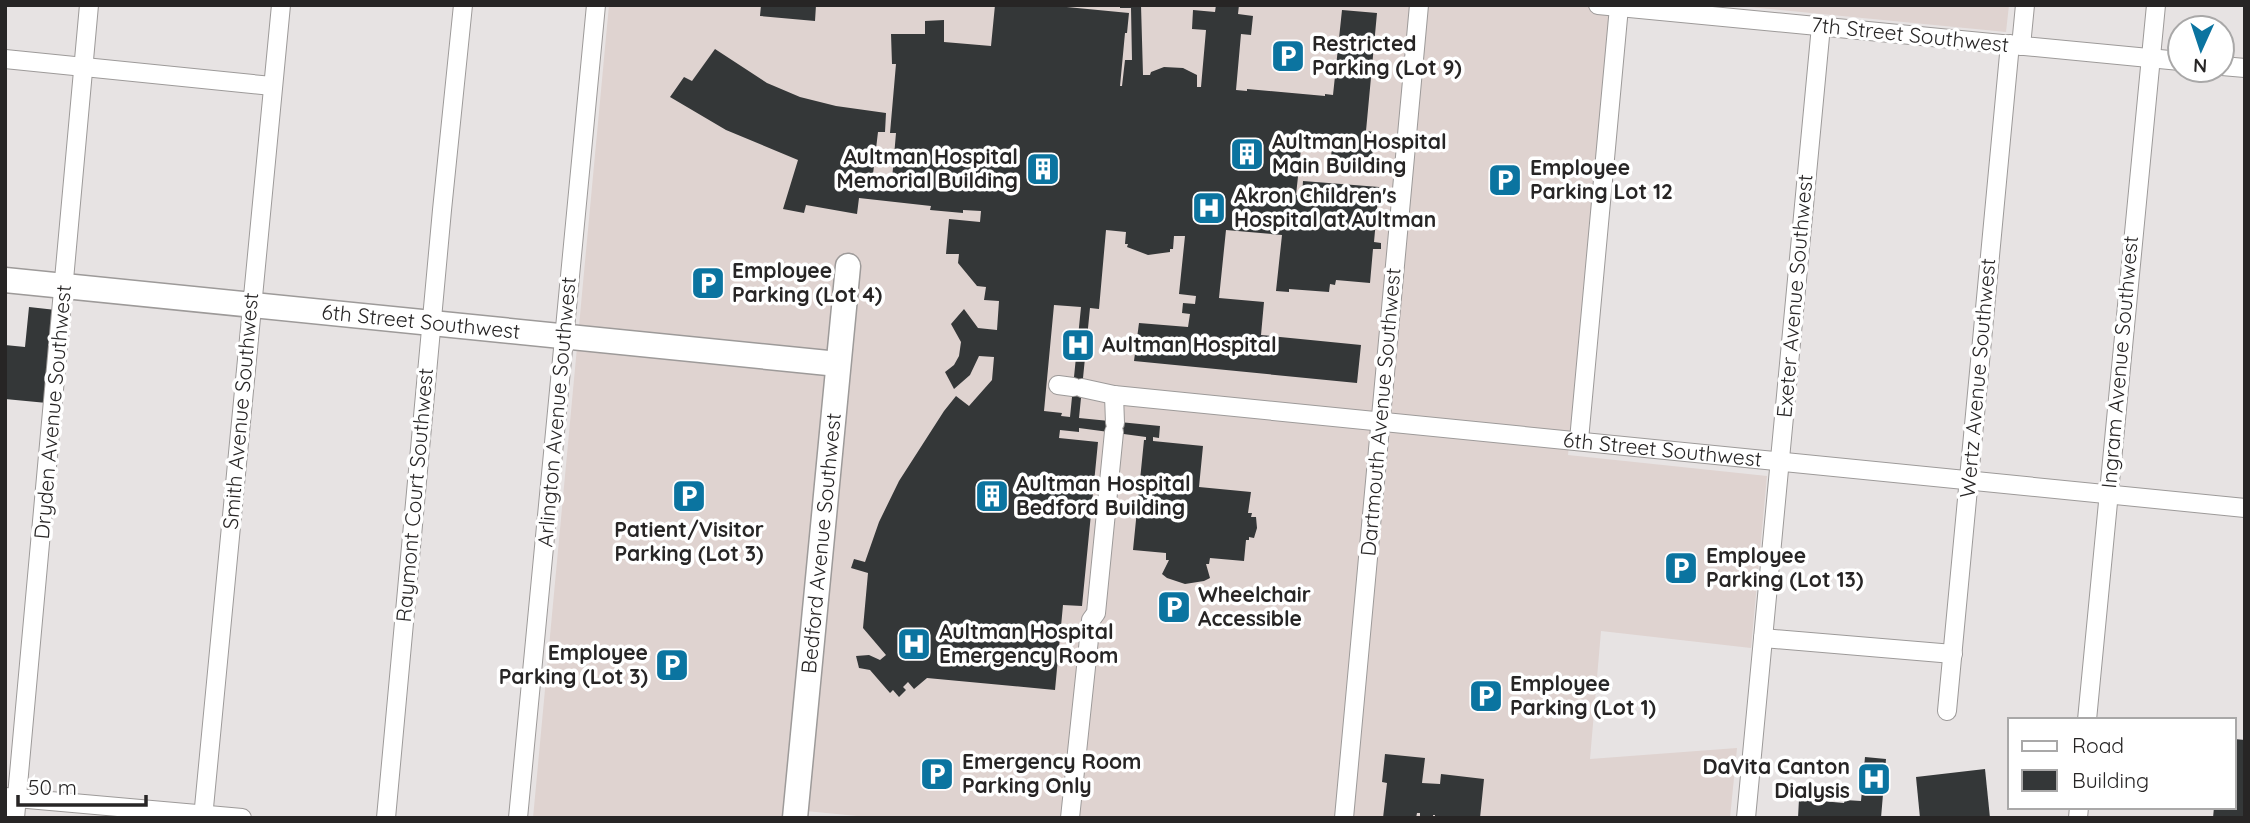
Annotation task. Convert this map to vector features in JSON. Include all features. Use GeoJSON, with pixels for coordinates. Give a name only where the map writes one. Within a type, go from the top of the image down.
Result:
{"type":"FeatureCollection","features":[{"type":"Feature","properties":{"kind":"street","name":"Dryden Avenue Southwest"},"geometry":{"type":"LineString","coordinates":[[15,818],[11,797],[64,286],[89,5]]}},
{"type":"Feature","properties":{"kind":"street","name":"Smith Avenue Southwest"},"geometry":{"type":"LineString","coordinates":[[203,816],[281,5]]}},
{"type":"Feature","properties":{"kind":"street","name":"Raymont Court Southwest"},"geometry":{"type":"LineString","coordinates":[[386,818],[463,5]]}},
{"type":"Feature","properties":{"kind":"street","name":"Arlington Avenue Southwest"},"geometry":{"type":"LineString","coordinates":[[518,818],[596,5]]}},
{"type":"Feature","properties":{"kind":"street","name":"Dartmouth Avenue Southwest"},"geometry":{"type":"LineString","coordinates":[[1344,818],[1419,5]]}},
{"type":"Feature","properties":{"kind":"street","name":"7th Street Southwest"},"geometry":{"type":"LineString","coordinates":[[1598,5],[1715,10],[1821,26],[2166,60]]}},
{"type":"Feature","properties":{"kind":"street","name":"Wertz Avenue Southwest"},"geometry":{"type":"LineString","coordinates":[[1947,711],[2015,45],[2025,5]]}},
{"type":"Feature","properties":{"kind":"street","name":"Ingram Avenue Southwest"},"geometry":{"type":"LineString","coordinates":[[2087,718],[2156,5]]}},
{"type":"Feature","properties":{"kind":"street"},"geometry":{"type":"LineString","coordinates":[[1579,440],[1619,7]]}},
{"type":"Feature","properties":{"kind":"street","name":"Exeter Avenue Southwest"},"geometry":{"type":"LineString","coordinates":[[1746,818],[1821,26]]}},
{"type":"Feature","properties":{"kind":"street"},"geometry":{"type":"LineString","coordinates":[[5,60],[272,86]]}},
{"type":"Feature","properties":{"kind":"street","name":"Bedford Avenue Southwest"},"geometry":{"type":"LineString","coordinates":[[795,818],[848,266]]}},
{"type":"Feature","properties":{"kind":"street","name":"6th Street Southwest"},"geometry":{"type":"LineString","coordinates":[[5,280],[838,364]]}},
{"type":"Feature","properties":{"kind":"street","name":"6th Street Southwest"},"geometry":{"type":"LineString","coordinates":[[1071,386],[1114,395],[2245,508]]}},
{"type":"Feature","properties":{"kind":"street"},"geometry":{"type":"LineString","coordinates":[[1070,818],[1091,620],[1096,613],[1114,427],[1114,395]]}},
{"type":"Feature","properties":{"kind":"street"},"geometry":{"type":"LineString","coordinates":[[1763,638],[1952,654]]}},
{"type":"Feature","properties":{"kind":"street"},"geometry":{"type":"LineString","coordinates":[[11,797],[242,818]]}},
{"type":"Feature","properties":{"kind":"shaded area","name":"Aultman Hospital"},"geometry":{"type":"Polygon","coordinates":[[[609,5],[1610,5],[1568,455],[1767,476],[1751,648],[1601,631],[1590,759],[1737,748],[1730,818],[878,818],[785,809],[784,818],[533,818],[609,5]]]}},
{"type":"Feature","properties":{"kind":"shaded area"},"geometry":{"type":"Polygon","coordinates":[[[1730,5],[2009,5],[2006,32],[1730,5]]]}},
{"type":"Feature","properties":{"kind":"building"},"geometry":{"type":"Polygon","coordinates":[[[761,5],[816,5],[815,21],[760,16],[761,5]]]}},
{"type":"Feature","properties":{"kind":"building"},"geometry":{"type":"Polygon","coordinates":[[[995,5],[1046,5],[1129,13],[1122,86],[1125,60],[1132,60],[1131,8],[1120,8],[1120,5],[1141,5],[1143,75],[1150,75],[1151,72],[1164,67],[1183,68],[1197,75],[1197,87],[1201,87],[1206,30],[1192,29],[1193,10],[1215,12],[1216,5],[1239,5],[1238,14],[1253,16],[1251,35],[1241,34],[1236,90],[1325,96],[1333,95],[1342,10],[1377,13],[1366,131],[1375,132],[1372,157],[1364,157],[1364,160],[1353,159],[1352,162],[1338,160],[1339,157],[1331,156],[1333,142],[1324,141],[1323,150],[1301,149],[1296,195],[1302,195],[1303,181],[1379,187],[1374,242],[1381,243],[1381,249],[1373,249],[1370,283],[1336,280],[1335,285],[1330,284],[1329,292],[1289,289],[1289,292],[1276,291],[1282,235],[1226,230],[1219,298],[1264,302],[1261,335],[1361,345],[1357,383],[1134,361],[1139,323],[1188,327],[1190,314],[1182,313],[1183,303],[1195,304],[1196,296],[1179,294],[1185,236],[1174,236],[1173,249],[1170,249],[1170,252],[1148,255],[1127,247],[1126,232],[1106,230],[1099,309],[1090,308],[1079,418],[1160,426],[1159,438],[1153,437],[1153,441],[1203,446],[1199,487],[1251,492],[1248,513],[1252,513],[1251,517],[1256,517],[1257,528],[1254,538],[1249,537],[1249,540],[1246,540],[1244,561],[1210,558],[1209,564],[1206,564],[1210,578],[1204,581],[1185,584],[1167,578],[1162,574],[1169,560],[1166,560],[1166,553],[1133,550],[1146,437],[1079,428],[1079,432],[1060,430],[1059,438],[1098,442],[1082,606],[1063,605],[1055,690],[927,678],[914,689],[908,682],[903,687],[906,690],[899,697],[893,690],[890,693],[870,670],[859,668],[856,656],[869,655],[880,660],[886,655],[863,628],[868,573],[851,568],[854,559],[865,562],[879,522],[899,481],[944,411],[956,396],[969,406],[992,380],[994,357],[979,356],[970,375],[954,389],[945,372],[954,365],[959,356],[961,342],[951,324],[964,309],[978,328],[997,330],[999,301],[984,300],[986,287],[977,286],[958,263],[959,254],[946,254],[949,219],[980,222],[981,211],[963,210],[963,213],[930,210],[931,206],[859,198],[857,214],[806,205],[804,213],[783,209],[798,160],[726,130],[670,97],[684,77],[692,81],[715,49],[767,83],[800,97],[836,106],[886,113],[885,132],[878,132],[873,174],[862,173],[860,188],[891,191],[896,133],[890,133],[896,64],[892,64],[891,34],[925,34],[925,21],[944,20],[944,42],[991,46],[995,5]],[[1054,305],[1044,411],[1062,413],[1061,416],[1070,417],[1081,307],[1054,305]]]}},
{"type":"Feature","properties":{"kind":"building"},"geometry":{"type":"Polygon","coordinates":[[[29,307],[56,310],[47,403],[5,399],[5,345],[25,347],[29,307]]]}},
{"type":"Feature","properties":{"kind":"building"},"geometry":{"type":"Polygon","coordinates":[[[2236,739],[2245,740],[2245,818],[2213,818],[2214,809],[2236,809],[2236,739]]]}},
{"type":"Feature","properties":{"kind":"building"},"geometry":{"type":"Polygon","coordinates":[[[1385,754],[1425,758],[1422,783],[1440,784],[1441,774],[1484,779],[1480,818],[1435,818],[1433,815],[1433,818],[1420,818],[1420,813],[1417,813],[1416,818],[1383,818],[1387,783],[1382,782],[1385,754]]]}},
{"type":"Feature","properties":{"kind":"building","name":"DaVita Canton Dialysis"},"geometry":{"type":"Polygon","coordinates":[[[1865,757],[1886,759],[1881,818],[1798,818],[1799,799],[1844,803],[1845,800],[1861,801],[1865,757]]]}},
{"type":"Feature","properties":{"kind":"building"},"geometry":{"type":"Polygon","coordinates":[[[1985,769],[1990,818],[1920,818],[1916,777],[1985,769]]]}},
{"type":"Feature","properties":{"kind":"place","name":"Restricted Parking (Lot 9)"},"geometry":{"type":"Point","coordinates":[1288,56]}},
{"type":"Feature","properties":{"kind":"place","name":"Aultman Hospital Main Building"},"geometry":{"type":"Point","coordinates":[1247,154]}},
{"type":"Feature","properties":{"kind":"place","name":"Aultman Hospital Memorial Building"},"geometry":{"type":"Point","coordinates":[1043,169]}},
{"type":"Feature","properties":{"kind":"place","name":"Employee Parking Lot 12"},"geometry":{"type":"Point","coordinates":[1505,180]}},
{"type":"Feature","properties":{"kind":"place","name":"Akron Children's Hospital at Aultman"},"geometry":{"type":"Point","coordinates":[1209,208]}},
{"type":"Feature","properties":{"kind":"place","name":"Employee Parking (Lot 4)"},"geometry":{"type":"Point","coordinates":[708,283]}},
{"type":"Feature","properties":{"kind":"place","name":"Aultman Hospital"},"geometry":{"type":"Point","coordinates":[1078,345]}},
{"type":"Feature","properties":{"kind":"place","name":"Patient/Visitor Parking (Lot 3)"},"geometry":{"type":"Point","coordinates":[689,496]}},
{"type":"Feature","properties":{"kind":"place","name":"Aultman Hospital Bedford Building"},"geometry":{"type":"Point","coordinates":[992,496]}},
{"type":"Feature","properties":{"kind":"place","name":"Employee Parking (Lot 13)"},"geometry":{"type":"Point","coordinates":[1681,568]}},
{"type":"Feature","properties":{"kind":"place","name":"Wheelchair Accessible"},"geometry":{"type":"Point","coordinates":[1174,607]}},
{"type":"Feature","properties":{"kind":"place","name":"Aultman Hospital Emergency Room"},"geometry":{"type":"Point","coordinates":[914,644]}},
{"type":"Feature","properties":{"kind":"place","name":"Employee Parking (Lot 3)"},"geometry":{"type":"Point","coordinates":[672,665]}},
{"type":"Feature","properties":{"kind":"place","name":"Employee Parking (Lot 1)"},"geometry":{"type":"Point","coordinates":[1486,696]}},
{"type":"Feature","properties":{"kind":"place","name":"Emergency Room Parking Only"},"geometry":{"type":"Point","coordinates":[937,774]}},
{"type":"Feature","properties":{"kind":"place","name":"DaVita Canton Dialysis"},"geometry":{"type":"Point","coordinates":[1874,779]}}]}
